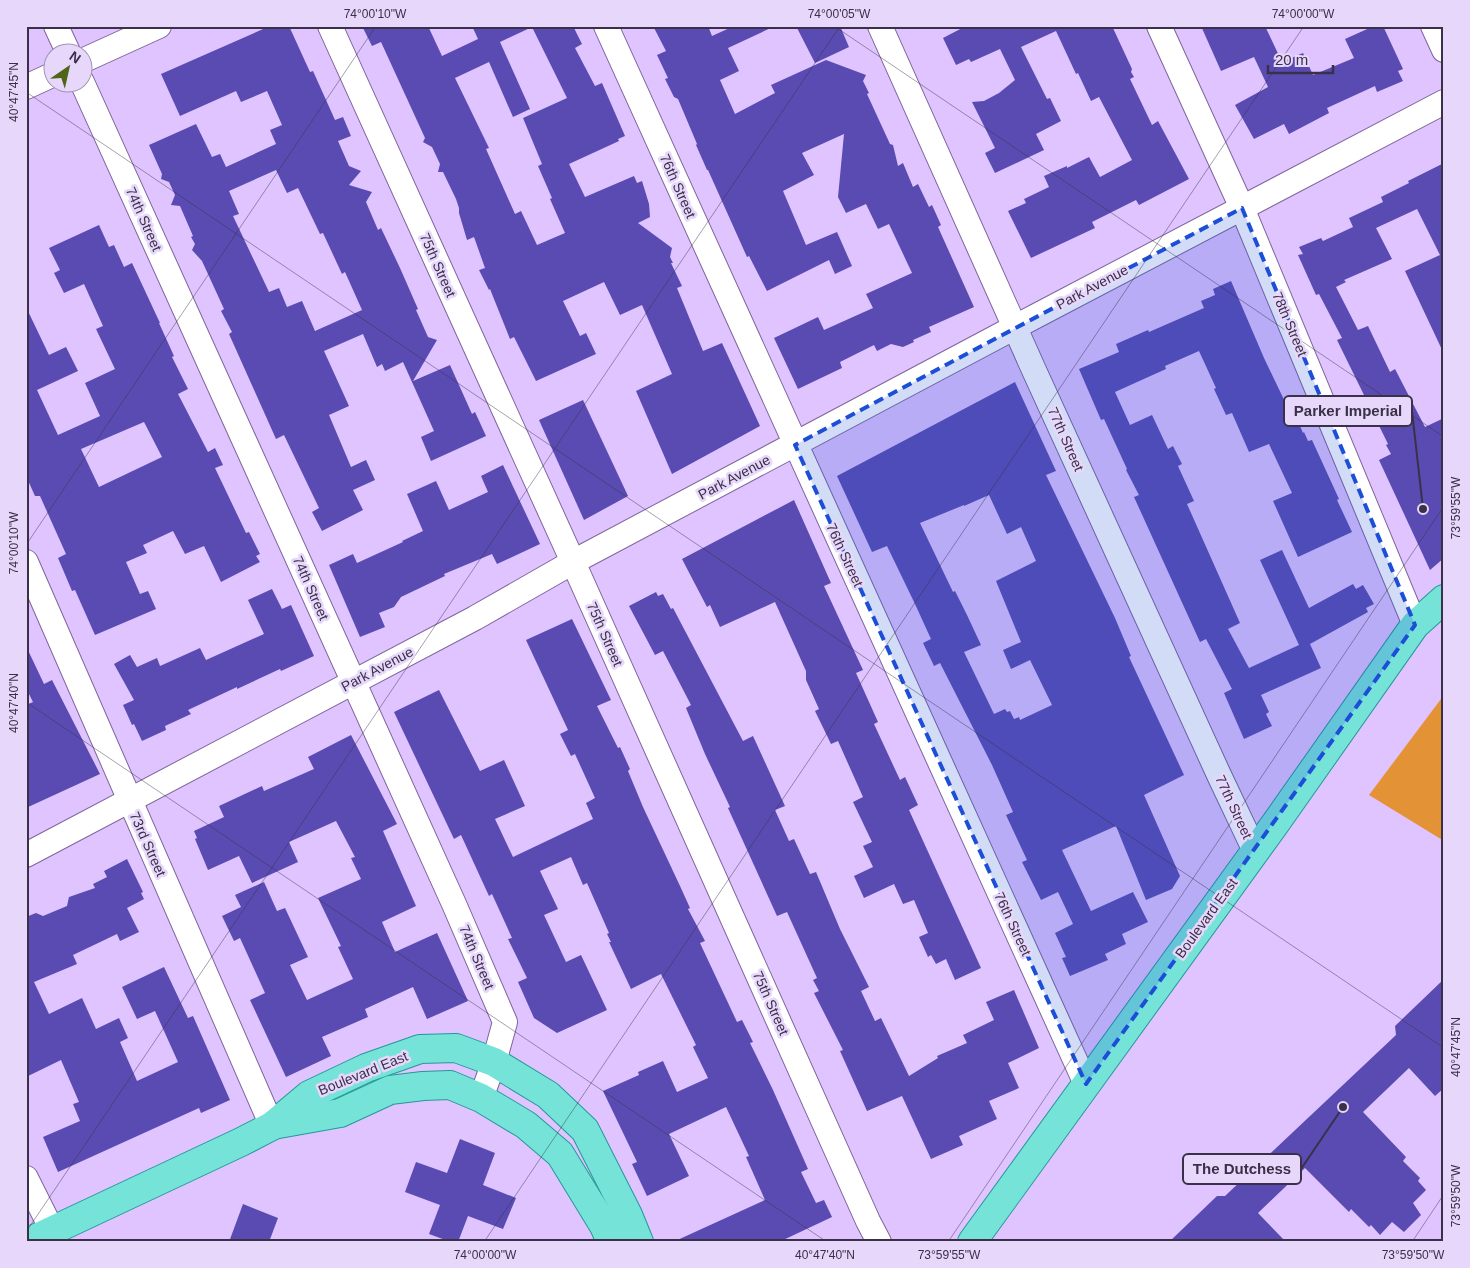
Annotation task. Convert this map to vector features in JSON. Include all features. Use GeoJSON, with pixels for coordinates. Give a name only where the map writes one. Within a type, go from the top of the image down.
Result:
{"type":"FeatureCollection","features":[{"type":"Feature","properties":{"kind":"main road","name":"Boulevard East"},"geometry":{"type":"LineString","coordinates":[[972,1242],[1275,824],[1415,625],[1444,599]]}},
{"type":"Feature","properties":{"kind":"main road","name":"Boulevard East"},"geometry":{"type":"LineString","coordinates":[[28,1242],[214,1156],[272,1126],[308,1095],[366,1068],[420,1049],[456,1048],[494,1062],[548,1095],[586,1130],[628,1215],[639,1242]]}},
{"type":"Feature","properties":{"kind":"main road","name":"Boulevard East"},"geometry":{"type":"LineString","coordinates":[[272,1126],[340,1113],[390,1090],[450,1085],[481,1098],[526,1125],[560,1154],[604,1226],[611,1242]]}},
{"type":"Feature","properties":{"kind":"street"},"geometry":{"type":"LineString","coordinates":[[56,26],[63,42]]}},
{"type":"Feature","properties":{"kind":"street"},"geometry":{"type":"LineString","coordinates":[[92,56],[159,26]]}},
{"type":"Feature","properties":{"kind":"street","name":"75th Street"},"geometry":{"type":"LineString","coordinates":[[330,26],[879,1242]]}},
{"type":"Feature","properties":{"kind":"street","name":"76th Street"},"geometry":{"type":"LineString","coordinates":[[606,26],[1086,1084]]}},
{"type":"Feature","properties":{"kind":"street","name":"77th Street"},"geometry":{"type":"LineString","coordinates":[[880,26],[1015,328],[1255,851]]}},
{"type":"Feature","properties":{"kind":"street","name":"78th Street"},"geometry":{"type":"LineString","coordinates":[[1159,26],[1242,208],[1415,625]]}},
{"type":"Feature","properties":{"kind":"street"},"geometry":{"type":"LineString","coordinates":[[1433,26],[1444,50]]}},
{"type":"Feature","properties":{"kind":"street"},"geometry":{"type":"LineString","coordinates":[[26,86],[42,79]]}},
{"type":"Feature","properties":{"kind":"street","name":"74th Street"},"geometry":{"type":"LineString","coordinates":[[87,92],[454,904],[505,1022],[494,1062],[481,1098]]}},
{"type":"Feature","properties":{"kind":"street","name":"Park Avenue"},"geometry":{"type":"LineString","coordinates":[[26,855],[475,618],[573,562],[1444,102]]}},
{"type":"Feature","properties":{"kind":"street","name":"73rd Street"},"geometry":{"type":"LineString","coordinates":[[26,562],[129,802],[272,1126]]}},
{"type":"Feature","properties":{"kind":"street"},"geometry":{"type":"LineString","coordinates":[[26,1178],[52,1230]]}},
{"type":"Feature","properties":{"kind":"highlighted area"},"geometry":{"type":"Polygon","coordinates":[[[1242,208],[1415,625],[1086,1084],[795,445],[1242,208]]]}},
{"type":"Feature","properties":{"kind":"shaded area"},"geometry":{"type":"Polygon","coordinates":[[[1444,695],[1444,841],[1369,795],[1444,695]]]}},
{"type":"Feature","properties":{"kind":"building"},"geometry":{"type":"Polygon","coordinates":[[[270,26],[289,26],[310,72],[313,71],[335,120],[343,117],[351,136],[338,141],[349,166],[361,171],[349,185],[372,192],[366,202],[378,230],[381,228],[400,268],[428,337],[437,340],[413,381],[450,365],[472,414],[475,412],[486,436],[431,461],[421,437],[434,431],[403,362],[385,371],[382,364],[377,367],[363,334],[324,351],[349,406],[329,415],[351,467],[366,460],[375,480],[353,490],[363,510],[322,531],[312,512],[319,508],[284,435],[276,439],[229,334],[232,332],[221,311],[224,309],[202,261],[192,250],[195,244],[191,237],[193,236],[180,206],[171,205],[175,195],[169,182],[161,179],[162,174],[149,145],[196,124],[212,157],[220,154],[226,167],[276,144],[270,130],[282,125],[267,91],[241,102],[236,91],[180,116],[161,74],[270,26]],[[276,170],[229,191],[239,214],[233,216],[269,292],[279,288],[287,307],[302,301],[315,331],[362,310],[345,272],[342,274],[323,233],[320,234],[298,188],[287,193],[276,170]]]}},
{"type":"Feature","properties":{"kind":"building"},"geometry":{"type":"Polygon","coordinates":[[[362,26],[428,26],[442,56],[478,39],[472,26],[573,26],[582,44],[575,48],[595,86],[602,83],[625,136],[618,139],[619,141],[569,164],[585,197],[634,176],[637,183],[642,181],[649,204],[650,217],[638,223],[672,248],[670,257],[673,263],[671,263],[682,286],[677,288],[703,351],[722,343],[760,426],[672,474],[636,391],[672,374],[642,305],[620,315],[604,282],[563,301],[580,336],[586,333],[596,354],[536,381],[514,337],[510,339],[490,289],[479,270],[485,268],[474,237],[467,240],[456,199],[443,172],[438,172],[440,164],[432,147],[423,142],[425,138],[381,42],[372,46],[362,26]],[[532,27],[500,42],[530,109],[513,117],[489,62],[455,78],[489,148],[486,149],[515,214],[521,211],[537,245],[565,233],[550,199],[552,198],[538,166],[542,164],[523,118],[567,98],[532,27]]]}},
{"type":"Feature","properties":{"kind":"building"},"geometry":{"type":"Polygon","coordinates":[[[653,26],[708,26],[712,36],[734,26],[775,26],[728,48],[739,71],[720,80],[735,114],[775,93],[771,85],[826,60],[866,75],[863,81],[869,93],[867,94],[890,144],[893,145],[898,166],[903,163],[913,187],[918,184],[929,207],[932,205],[941,225],[938,227],[974,307],[929,327],[931,332],[903,347],[891,344],[877,351],[874,345],[840,362],[842,368],[798,389],[774,338],[818,317],[824,330],[873,308],[866,294],[912,273],[889,224],[878,229],[866,204],[846,213],[838,197],[844,134],[802,153],[814,175],[783,191],[806,245],[837,232],[852,266],[835,274],[829,260],[767,291],[749,256],[747,257],[696,145],[678,99],[674,97],[665,79],[668,78],[657,55],[666,51],[653,26]]]}},
{"type":"Feature","properties":{"kind":"building"},"geometry":{"type":"Polygon","coordinates":[[[796,26],[840,26],[849,47],[815,63],[796,26]]]}},
{"type":"Feature","properties":{"kind":"building"},"geometry":{"type":"Polygon","coordinates":[[[966,26],[1112,26],[1132,69],[1131,72],[1134,77],[1130,79],[1152,125],[1158,121],[1189,179],[1139,205],[1136,200],[1092,222],[1095,228],[1031,258],[1008,211],[1026,203],[1024,199],[1049,187],[1044,176],[1067,166],[1067,168],[1089,157],[1100,177],[1132,160],[1099,97],[1091,101],[1056,31],[1021,47],[1047,99],[1050,98],[1061,121],[1036,134],[1044,150],[995,173],[985,153],[995,148],[972,102],[984,101],[999,93],[1015,80],[1000,49],[971,62],[969,59],[956,65],[943,38],[966,26]]]}},
{"type":"Feature","properties":{"kind":"building"},"geometry":{"type":"Polygon","coordinates":[[[1201,26],[1265,26],[1282,62],[1303,53],[1313,75],[1354,58],[1345,39],[1374,26],[1383,26],[1403,69],[1398,71],[1403,81],[1377,92],[1375,86],[1327,108],[1329,113],[1289,134],[1284,124],[1254,139],[1235,105],[1268,87],[1254,57],[1221,71],[1201,26]]]}},
{"type":"Feature","properties":{"kind":"building"},"geometry":{"type":"Polygon","coordinates":[[[1444,163],[1444,354],[1405,271],[1440,255],[1417,209],[1376,228],[1392,259],[1344,280],[1346,282],[1336,287],[1358,330],[1368,326],[1390,372],[1395,369],[1425,427],[1444,418],[1444,558],[1430,570],[1379,460],[1391,454],[1386,445],[1388,444],[1337,340],[1342,338],[1319,294],[1316,295],[1298,255],[1303,254],[1299,247],[1321,238],[1323,241],[1353,227],[1349,218],[1383,202],[1381,197],[1444,163]]]}},
{"type":"Feature","properties":{"kind":"building"},"geometry":{"type":"Polygon","coordinates":[[[99,225],[109,247],[114,245],[124,267],[132,263],[160,323],[174,356],[172,357],[188,389],[178,394],[208,452],[215,448],[223,465],[215,468],[246,533],[249,532],[260,554],[256,556],[260,562],[221,582],[204,546],[185,554],[173,531],[143,545],[147,553],[126,562],[140,594],[148,591],[156,609],[95,635],[75,590],[72,591],[58,558],[66,554],[40,496],[35,496],[26,476],[26,307],[49,355],[66,347],[78,371],[37,390],[58,435],[100,416],[85,383],[115,369],[96,329],[103,326],[84,284],[64,293],[54,273],[60,270],[49,248],[99,225]],[[144,422],[81,449],[99,487],[162,457],[144,422]]]}},
{"type":"Feature","properties":{"kind":"building"},"geometry":{"type":"Polygon","coordinates":[[[1231,281],[1287,406],[1291,405],[1308,441],[1312,440],[1352,532],[1298,557],[1273,501],[1292,493],[1269,444],[1249,452],[1232,413],[1226,415],[1199,351],[1165,366],[1166,369],[1115,392],[1130,425],[1152,415],[1168,449],[1173,446],[1182,464],[1178,466],[1194,501],[1187,504],[1240,623],[1228,629],[1249,668],[1299,645],[1260,560],[1282,550],[1309,608],[1353,584],[1356,589],[1363,585],[1374,604],[1366,608],[1368,612],[1310,644],[1321,668],[1261,695],[1269,712],[1266,714],[1272,726],[1244,739],[1224,693],[1232,689],[1206,639],[1200,642],[1134,497],[1139,495],[1104,419],[1101,420],[1079,369],[1119,352],[1116,344],[1204,308],[1201,301],[1215,295],[1213,289],[1231,281]]]}},
{"type":"Feature","properties":{"kind":"building"},"geometry":{"type":"Polygon","coordinates":[[[1015,382],[1056,471],[1046,475],[1115,618],[1131,656],[1129,657],[1184,775],[1144,795],[1180,876],[1172,889],[1146,900],[1116,826],[1062,850],[1091,911],[1133,892],[1148,922],[1122,934],[1126,944],[1105,954],[1108,960],[1070,976],[1062,958],[1066,957],[1055,933],[1073,924],[1058,892],[1041,900],[1022,862],[1027,860],[1006,815],[1013,812],[992,765],[940,663],[934,666],[923,643],[931,639],[915,604],[887,546],[872,552],[837,476],[1015,382]],[[989,495],[920,523],[981,645],[964,652],[994,714],[1005,709],[1007,712],[1010,711],[1014,719],[1019,717],[1020,720],[1052,705],[1030,660],[1011,669],[1003,650],[1021,642],[996,581],[1036,561],[1021,527],[1007,534],[989,495]]]}},
{"type":"Feature","properties":{"kind":"building"},"geometry":{"type":"Polygon","coordinates":[[[583,400],[628,496],[584,520],[539,420],[583,400]]]}},
{"type":"Feature","properties":{"kind":"building"},"geometry":{"type":"Polygon","coordinates":[[[503,465],[540,544],[497,564],[492,554],[444,574],[445,576],[401,597],[394,607],[379,613],[385,627],[360,637],[329,565],[353,554],[357,563],[423,531],[407,494],[436,481],[449,510],[488,492],[481,476],[503,465]]]}},
{"type":"Feature","properties":{"kind":"building"},"geometry":{"type":"Polygon","coordinates":[[[794,500],[831,583],[824,586],[863,670],[856,673],[878,722],[874,724],[900,780],[905,777],[918,805],[909,810],[981,968],[955,980],[946,959],[936,964],[931,955],[928,957],[919,937],[928,933],[914,900],[903,904],[894,884],[864,898],[854,876],[873,867],[863,846],[872,842],[853,802],[863,797],[838,741],[831,744],[815,711],[819,709],[806,680],[806,671],[775,602],[720,627],[710,605],[707,607],[682,559],[794,500]]]}},
{"type":"Feature","properties":{"kind":"building"},"geometry":{"type":"Polygon","coordinates":[[[272,589],[282,609],[291,605],[314,656],[237,689],[237,687],[188,710],[191,714],[165,726],[166,730],[142,741],[123,705],[134,700],[114,664],[130,655],[137,667],[157,658],[160,666],[200,648],[206,660],[264,634],[248,600],[272,589]]]}},
{"type":"Feature","properties":{"kind":"building"},"geometry":{"type":"Polygon","coordinates":[[[656,592],[658,596],[663,594],[671,609],[673,608],[743,741],[753,736],[785,806],[775,810],[789,841],[794,839],[810,874],[816,872],[840,929],[869,987],[861,991],[875,1021],[881,1018],[909,1076],[938,1058],[937,1056],[967,1043],[963,1035],[994,1020],[986,1002],[1014,990],[1039,1048],[1008,1063],[1019,1088],[989,1101],[997,1119],[959,1136],[963,1145],[931,1159],[902,1096],[867,1111],[840,1051],[843,1050],[814,993],[819,991],[813,980],[817,978],[787,912],[777,916],[728,808],[730,807],[686,708],[691,705],[663,651],[655,655],[629,606],[656,592]]]}},
{"type":"Feature","properties":{"kind":"building"},"geometry":{"type":"Polygon","coordinates":[[[572,619],[611,700],[597,706],[618,748],[620,747],[643,807],[690,908],[688,909],[705,941],[700,943],[737,1022],[742,1020],[753,1042],[750,1043],[808,1169],[801,1172],[816,1203],[824,1200],[832,1217],[779,1242],[673,1242],[765,1200],[746,1157],[749,1156],[726,1107],[669,1134],[689,1176],[647,1196],[632,1164],[637,1162],[603,1091],[639,1075],[638,1072],[663,1061],[677,1092],[708,1078],[693,1047],[696,1045],[661,974],[631,989],[609,942],[611,942],[607,934],[609,933],[587,883],[583,885],[571,857],[540,871],[558,909],[544,915],[566,962],[581,955],[607,1010],[557,1033],[534,1018],[518,982],[527,978],[508,939],[512,938],[492,894],[489,896],[461,835],[454,839],[394,712],[439,690],[480,771],[504,760],[525,806],[495,819],[513,857],[593,819],[586,803],[595,798],[575,754],[571,756],[560,734],[568,730],[526,640],[572,619]]]}},
{"type":"Feature","properties":{"kind":"building"},"geometry":{"type":"Polygon","coordinates":[[[26,646],[44,684],[52,680],[100,774],[26,808],[26,705],[33,702],[26,688],[26,646]]]}},
{"type":"Feature","properties":{"kind":"building"},"geometry":{"type":"Polygon","coordinates":[[[351,735],[397,824],[383,831],[416,906],[382,922],[395,952],[437,933],[468,1001],[427,1019],[413,987],[365,1009],[368,1017],[322,1037],[331,1056],[286,1077],[250,1000],[265,993],[240,938],[234,941],[222,916],[241,907],[235,895],[264,882],[277,911],[285,908],[308,957],[290,965],[307,1000],[353,979],[338,947],[341,946],[318,898],[361,879],[351,858],[355,857],[336,821],[289,842],[298,862],[252,883],[239,856],[208,870],[195,839],[197,838],[194,831],[224,817],[219,806],[262,786],[264,791],[314,769],[308,757],[351,735]]]}},
{"type":"Feature","properties":{"kind":"building"},"geometry":{"type":"Polygon","coordinates":[[[127,859],[143,892],[141,893],[144,899],[127,908],[139,932],[120,941],[117,934],[73,955],[77,964],[34,982],[49,1014],[82,998],[96,1029],[119,1018],[128,1038],[120,1042],[137,1081],[178,1062],[155,1011],[137,1019],[122,987],[164,967],[188,1018],[193,1016],[230,1100],[201,1113],[199,1108],[58,1172],[43,1137],[80,1121],[73,1104],[79,1102],[61,1060],[26,1077],[26,917],[36,913],[43,916],[67,906],[69,897],[95,888],[93,884],[107,877],[104,871],[127,859]]]}},
{"type":"Feature","properties":{"kind":"building"},"geometry":{"type":"Polygon","coordinates":[[[1444,979],[1444,1088],[1435,1096],[1409,1068],[1363,1112],[1406,1157],[1403,1161],[1420,1178],[1418,1181],[1426,1190],[1413,1203],[1421,1215],[1404,1232],[1392,1222],[1380,1235],[1351,1209],[1349,1212],[1305,1168],[1258,1213],[1286,1242],[1169,1242],[1217,1196],[1225,1196],[1396,1035],[1395,1026],[1444,979]]]}},
{"type":"Feature","properties":{"kind":"building"},"geometry":{"type":"Polygon","coordinates":[[[460,1139],[495,1153],[483,1185],[516,1198],[503,1229],[468,1216],[458,1242],[451,1242],[429,1234],[440,1205],[405,1192],[416,1162],[447,1173],[460,1139]]]}},
{"type":"Feature","properties":{"kind":"building"},"geometry":{"type":"Polygon","coordinates":[[[243,1204],[278,1218],[269,1242],[229,1242],[243,1204]]]}},
{"type":"Feature","properties":{"kind":"place","name":"Parker Imperial"},"geometry":{"type":"Point","coordinates":[1423,509]}},
{"type":"Feature","properties":{"kind":"place","name":"The Dutchess"},"geometry":{"type":"Point","coordinates":[1343,1107]}}]}
